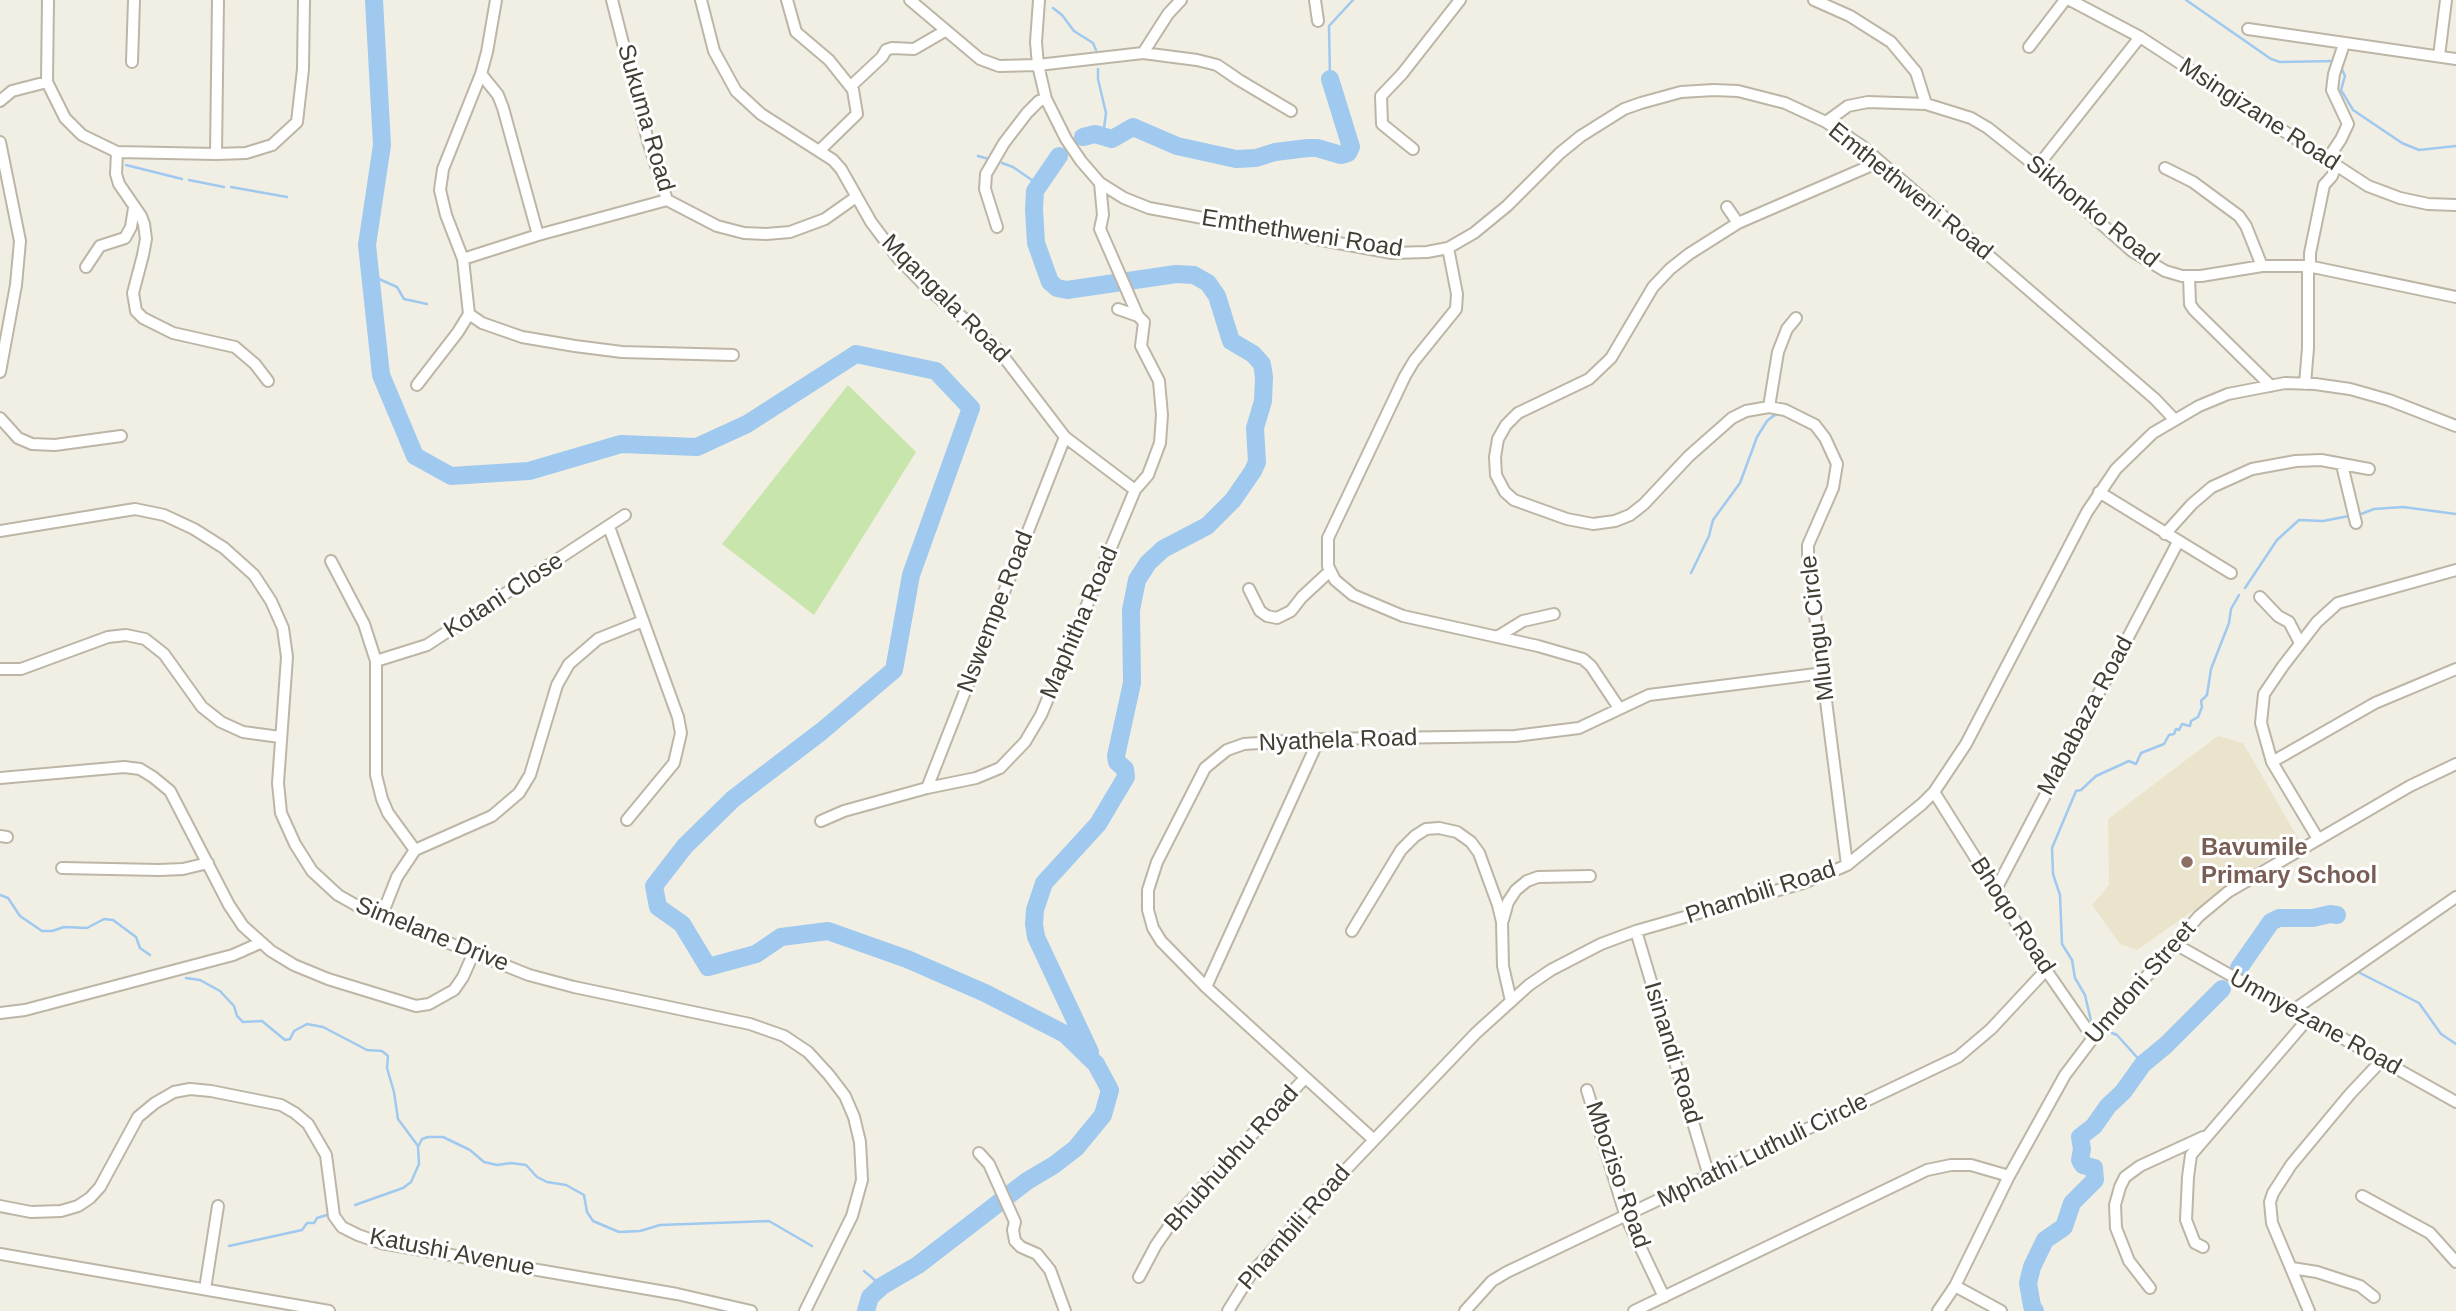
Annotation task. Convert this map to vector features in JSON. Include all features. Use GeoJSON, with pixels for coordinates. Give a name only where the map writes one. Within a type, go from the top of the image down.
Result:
{"type":"FeatureCollection","features":[{"type":"Feature","properties":{"kind":"street"},"geometry":{"type":"LineString","coordinates":[[48,0],[47,82],[57,106],[73,127],[94,142],[117,152],[216,154],[246,153],[272,145],[298,122],[303,69],[304,0]]}},
{"type":"Feature","properties":{"kind":"street"},"geometry":{"type":"LineString","coordinates":[[132,62],[134,0]]}},
{"type":"Feature","properties":{"kind":"street"},"geometry":{"type":"LineString","coordinates":[[216,154],[219,0]]}},
{"type":"Feature","properties":{"kind":"street"},"geometry":{"type":"LineString","coordinates":[[417,385],[458,332],[468,311],[463,259],[446,215],[440,190],[443,169],[481,74],[496,0]]}},
{"type":"Feature","properties":{"kind":"street","name":"Sukuma Road"},"geometry":{"type":"LineString","coordinates":[[612,0],[656,172],[667,200],[718,226],[744,233],[766,234],[790,232],[825,219],[856,197]]}},
{"type":"Feature","properties":{"kind":"street","name":"Mqangala Road"},"geometry":{"type":"LineString","coordinates":[[702,0],[714,51],[736,91],[761,114],[820,150],[841,169],[871,222],[898,258],[927,288],[1000,352],[1065,437],[1135,489]]}},
{"type":"Feature","properties":{"kind":"street"},"geometry":{"type":"LineString","coordinates":[[787,0],[796,32],[829,60],[851,86],[856,114],[820,150]]}},
{"type":"Feature","properties":{"kind":"street"},"geometry":{"type":"LineString","coordinates":[[909,0],[980,59],[999,66],[1038,65],[1143,53],[1217,65],[1291,111]]}},
{"type":"Feature","properties":{"kind":"street","name":"Emthethweni Road"},"geometry":{"type":"LineString","coordinates":[[1039,0],[1036,24],[1038,65],[1046,99],[1080,161],[1100,183],[1124,198],[1149,208],[1392,253],[1427,252],[1448,248],[1474,233],[1507,206],[1581,136],[1613,115],[1642,103],[1681,92],[1738,91],[1785,103],[1826,122],[1862,146],[2155,399],[2174,419]]}},
{"type":"Feature","properties":{"kind":"street"},"geometry":{"type":"LineString","coordinates":[[1143,53],[1168,13],[1181,0]]}},
{"type":"Feature","properties":{"kind":"street"},"geometry":{"type":"LineString","coordinates":[[1315,0],[1318,21]]}},
{"type":"Feature","properties":{"kind":"street"},"geometry":{"type":"LineString","coordinates":[[1413,149],[1382,124],[1381,96],[1402,74],[1460,0]]}},
{"type":"Feature","properties":{"kind":"street"},"geometry":{"type":"LineString","coordinates":[[1814,0],[1850,16],[1891,42],[1916,72],[1926,104]]}},
{"type":"Feature","properties":{"kind":"street"},"geometry":{"type":"LineString","coordinates":[[2029,47],[2065,0]]}},
{"type":"Feature","properties":{"kind":"street","name":"Msingizane Road"},"geometry":{"type":"LineString","coordinates":[[2070,0],[2140,37],[2368,186],[2400,198],[2428,204],[2456,205]]}},
{"type":"Feature","properties":{"kind":"street"},"geometry":{"type":"LineString","coordinates":[[2439,57],[2446,0]]}},
{"type":"Feature","properties":{"kind":"street"},"geometry":{"type":"LineString","coordinates":[[2248,29],[2343,48],[2456,59]]}},
{"type":"Feature","properties":{"kind":"street"},"geometry":{"type":"LineString","coordinates":[[851,86],[886,50],[914,49],[944,31]]}},
{"type":"Feature","properties":{"kind":"street"},"geometry":{"type":"LineString","coordinates":[[2037,167],[2140,37]]}},
{"type":"Feature","properties":{"kind":"street"},"geometry":{"type":"LineString","coordinates":[[2305,384],[2310,253],[2324,185],[2332,176],[2331,163],[2348,124],[2332,90],[2334,74],[2343,48]]}},
{"type":"Feature","properties":{"kind":"street"},"geometry":{"type":"LineString","coordinates":[[481,74],[498,95],[503,108],[538,235]]}},
{"type":"Feature","properties":{"kind":"street"},"geometry":{"type":"LineString","coordinates":[[0,101],[12,91],[47,82]]}},
{"type":"Feature","properties":{"kind":"street"},"geometry":{"type":"LineString","coordinates":[[997,227],[985,189],[986,174],[1004,143],[1027,113],[1039,101],[1046,99]]}},
{"type":"Feature","properties":{"kind":"street","name":"Sikhonko Road"},"geometry":{"type":"LineString","coordinates":[[1826,122],[1857,103],[1926,104],[1970,118],[1988,128],[2037,167],[2133,251],[2165,271],[2201,276],[2262,266],[2309,266],[2456,297]]}},
{"type":"Feature","properties":{"kind":"street"},"geometry":{"type":"LineString","coordinates":[[0,142],[20,241],[16,285],[4,315],[0,372]]}},
{"type":"Feature","properties":{"kind":"street"},"geometry":{"type":"LineString","coordinates":[[117,152],[116,174],[119,184],[145,224],[146,239],[133,293],[135,311],[173,333],[235,347],[255,364],[268,381]]}},
{"type":"Feature","properties":{"kind":"street"},"geometry":{"type":"LineString","coordinates":[[1796,318],[1787,329],[1778,352],[1769,407],[1746,411],[1732,418],[1630,515],[1615,521],[1593,524],[1567,519],[1514,500],[1505,492],[1496,475],[1495,457],[1506,425],[1518,413],[1589,379],[1611,358],[1642,302],[1663,276],[1689,254],[1738,223],[1879,162]]}},
{"type":"Feature","properties":{"kind":"street"},"geometry":{"type":"LineString","coordinates":[[2165,168],[2193,182],[2239,216],[2246,226],[2262,266]]}},
{"type":"Feature","properties":{"kind":"street","name":"Maphitha Road"},"geometry":{"type":"LineString","coordinates":[[821,821],[844,811],[976,778],[1000,768],[1025,742],[1057,680],[1135,489],[1149,475],[1160,443],[1162,415],[1159,381],[1141,346],[1144,322],[1138,316],[1100,229],[1103,215],[1100,183]]}},
{"type":"Feature","properties":{"kind":"street"},"geometry":{"type":"LineString","coordinates":[[463,259],[538,235],[667,200]]}},
{"type":"Feature","properties":{"kind":"street"},"geometry":{"type":"LineString","coordinates":[[1727,206],[1738,223]]}},
{"type":"Feature","properties":{"kind":"street"},"geometry":{"type":"LineString","coordinates":[[86,267],[100,246],[125,238],[131,227],[135,208]]}},
{"type":"Feature","properties":{"kind":"street"},"geometry":{"type":"LineString","coordinates":[[1448,248],[1457,294],[1457,309],[1414,361],[1343,506],[1328,538],[1326,556],[1331,571],[1335,580],[1353,595],[1403,616],[1583,659],[1591,666],[1619,708]]}},
{"type":"Feature","properties":{"kind":"street"},"geometry":{"type":"LineString","coordinates":[[2189,276],[2190,304],[2194,310],[2271,386]]}},
{"type":"Feature","properties":{"kind":"street"},"geometry":{"type":"LineString","coordinates":[[1118,309],[1138,316]]}},
{"type":"Feature","properties":{"kind":"street"},"geometry":{"type":"LineString","coordinates":[[468,311],[482,323],[522,337],[575,346],[622,352],[733,355]]}},
{"type":"Feature","properties":{"kind":"street","name":"Phambili Road"},"geometry":{"type":"LineString","coordinates":[[1228,1311],[1251,1274],[1279,1240],[1374,1139],[1476,1032],[1511,1000],[1551,970],[1601,944],[1636,931],[1803,883],[1847,864],[1922,804],[1934,792],[1966,744],[2099,492],[2136,448],[2174,419],[2228,394],[2271,386],[2305,384],[2350,389],[2376,396],[2456,426]]}},
{"type":"Feature","properties":{"kind":"street","name":"Mlungu Circle"},"geometry":{"type":"LineString","coordinates":[[1769,407],[1785,410],[1815,425],[1825,438],[1837,464],[1833,488],[1808,545],[1808,560],[1847,864]]}},
{"type":"Feature","properties":{"kind":"street"},"geometry":{"type":"LineString","coordinates":[[0,418],[18,438],[32,444],[55,445],[121,436]]}},
{"type":"Feature","properties":{"kind":"street","name":"Nswempe Road"},"geometry":{"type":"LineString","coordinates":[[928,788],[1065,437]]}},
{"type":"Feature","properties":{"kind":"street"},"geometry":{"type":"LineString","coordinates":[[2165,534],[2201,496],[2238,473],[2296,461],[2321,460],[2369,469]]}},
{"type":"Feature","properties":{"kind":"street"},"geometry":{"type":"LineString","coordinates":[[2342,465],[2356,523]]}},
{"type":"Feature","properties":{"kind":"street"},"geometry":{"type":"LineString","coordinates":[[2099,492],[2231,573]]}},
{"type":"Feature","properties":{"kind":"street","name":"Simelane Drive"},"geometry":{"type":"LineString","coordinates":[[0,531],[135,509],[164,515],[194,529],[224,548],[254,575],[271,601],[282,628],[287,657],[278,783],[281,813],[295,844],[312,871],[338,895],[361,908],[529,975],[750,1024],[784,1036],[808,1052],[845,1097],[854,1117],[860,1142],[862,1180],[852,1216],[806,1311]]}},
{"type":"Feature","properties":{"kind":"street","name":"Kotani Close"},"geometry":{"type":"LineString","coordinates":[[376,661],[427,645],[625,516]]}},
{"type":"Feature","properties":{"kind":"street"},"geometry":{"type":"LineString","coordinates":[[609,527],[680,723],[681,733],[674,763],[627,820]]}},
{"type":"Feature","properties":{"kind":"street","name":"Mababaza Road"},"geometry":{"type":"LineString","coordinates":[[1995,891],[2178,542]]}},
{"type":"Feature","properties":{"kind":"street"},"geometry":{"type":"LineString","coordinates":[[331,561],[364,624],[376,661],[376,775],[382,799],[388,813],[415,850]]}},
{"type":"Feature","properties":{"kind":"street"},"geometry":{"type":"LineString","coordinates":[[2318,839],[2272,762],[2261,723],[2264,694],[2317,622],[2338,603],[2456,570]]}},
{"type":"Feature","properties":{"kind":"street"},"geometry":{"type":"LineString","coordinates":[[1249,589],[1260,611],[1277,618],[1291,611],[1302,597],[1331,571]]}},
{"type":"Feature","properties":{"kind":"street"},"geometry":{"type":"LineString","coordinates":[[2260,597],[2278,616],[2289,622],[2300,643]]}},
{"type":"Feature","properties":{"kind":"street"},"geometry":{"type":"LineString","coordinates":[[1497,637],[1523,621],[1554,614]]}},
{"type":"Feature","properties":{"kind":"street"},"geometry":{"type":"LineString","coordinates":[[382,915],[397,877],[415,850],[492,816],[519,793],[530,775],[558,685],[569,664],[598,639],[643,621]]}},
{"type":"Feature","properties":{"kind":"street"},"geometry":{"type":"LineString","coordinates":[[0,669],[21,669],[108,637],[126,635],[145,639],[164,654],[202,707],[221,722],[243,732],[280,737]]}},
{"type":"Feature","properties":{"kind":"street"},"geometry":{"type":"LineString","coordinates":[[2272,762],[2375,703],[2456,669]]}},
{"type":"Feature","properties":{"kind":"street","name":"Nyathela Road"},"geometry":{"type":"LineString","coordinates":[[1374,1139],[1206,987],[1161,941],[1153,928],[1148,911],[1148,890],[1157,862],[1199,778],[1213,760],[1227,750],[1244,744],[1319,739],[1514,736],[1579,728],[1649,695],[1824,673]]}},
{"type":"Feature","properties":{"kind":"street"},"geometry":{"type":"LineString","coordinates":[[1206,987],[1319,739]]}},
{"type":"Feature","properties":{"kind":"street","name":"Umdoni Street"},"geometry":{"type":"LineString","coordinates":[[1938,1311],[1955,1286],[2009,1177],[2066,1075],[2093,1038],[2214,902],[2410,786],[2456,764]]}},
{"type":"Feature","properties":{"kind":"street"},"geometry":{"type":"LineString","coordinates":[[0,778],[124,767],[140,769],[170,791],[229,905],[243,926],[260,943],[294,965],[328,979],[416,1006],[429,1004],[454,990],[474,953]]}},
{"type":"Feature","properties":{"kind":"street","name":"Bhoqo Road"},"geometry":{"type":"LineString","coordinates":[[1934,792],[2046,970],[2093,1038]]}},
{"type":"Feature","properties":{"kind":"street"},"geometry":{"type":"LineString","coordinates":[[1352,930],[1401,850],[1415,836],[1426,829],[1439,828],[1457,832],[1471,842],[1479,853],[1502,922],[1503,966],[1511,1000]]}},
{"type":"Feature","properties":{"kind":"street"},"geometry":{"type":"LineString","coordinates":[[62,868],[159,870],[183,869],[208,863]]}},
{"type":"Feature","properties":{"kind":"street"},"geometry":{"type":"LineString","coordinates":[[1502,922],[1508,902],[1516,890],[1527,881],[1538,877],[1590,876]]}},
{"type":"Feature","properties":{"kind":"street"},"geometry":{"type":"LineString","coordinates":[[2292,1011],[2456,897]]}},
{"type":"Feature","properties":{"kind":"street","name":"Isinandi Road"},"geometry":{"type":"LineString","coordinates":[[1636,931],[1709,1175]]}},
{"type":"Feature","properties":{"kind":"street"},"geometry":{"type":"LineString","coordinates":[[0,1013],[25,1010],[233,955],[260,943]]}},
{"type":"Feature","properties":{"kind":"street","name":"Umnyezane Road"},"geometry":{"type":"LineString","coordinates":[[2175,944],[2456,1102]]}},
{"type":"Feature","properties":{"kind":"street","name":"Mphathi Luthuli Circle"},"geometry":{"type":"LineString","coordinates":[[1465,1311],[1492,1281],[1500,1276],[1958,1057],[1991,1029],[2046,970]]}},
{"type":"Feature","properties":{"kind":"street"},"geometry":{"type":"LineString","coordinates":[[2203,1247],[2195,1243],[2186,1214],[2189,1163],[2194,1150],[2307,1020]]}},
{"type":"Feature","properties":{"kind":"street"},"geometry":{"type":"LineString","coordinates":[[2309,1311],[2272,1223],[2270,1202],[2291,1166],[2350,1094],[2382,1060]]}},
{"type":"Feature","properties":{"kind":"street","name":"Bhubhubhu Road"},"geometry":{"type":"LineString","coordinates":[[1139,1277],[1156,1245],[1177,1215],[1305,1078]]}},
{"type":"Feature","properties":{"kind":"street","name":"Katushi Avenue"},"geometry":{"type":"LineString","coordinates":[[0,1206],[32,1212],[61,1211],[78,1206],[100,1187],[138,1117],[174,1092],[190,1089],[211,1091],[281,1105],[308,1124],[326,1154],[334,1216],[342,1227],[358,1236],[381,1243],[677,1294],[751,1311]]}},
{"type":"Feature","properties":{"kind":"street","name":"Mboziso Road"},"geometry":{"type":"LineString","coordinates":[[1587,1090],[1626,1217],[1664,1297]]}},
{"type":"Feature","properties":{"kind":"street"},"geometry":{"type":"LineString","coordinates":[[2150,1288],[2129,1261],[2116,1228],[2115,1205],[2120,1187],[2125,1177],[2140,1166],[2205,1136]]}},
{"type":"Feature","properties":{"kind":"street"},"geometry":{"type":"LineString","coordinates":[[979,1153],[991,1169],[1013,1217],[1015,1241],[1021,1247],[1037,1254],[1051,1270],[1065,1311]]}},
{"type":"Feature","properties":{"kind":"street"},"geometry":{"type":"LineString","coordinates":[[1634,1311],[1927,1170],[1951,1165],[1971,1165],[2009,1177]]}},
{"type":"Feature","properties":{"kind":"street"},"geometry":{"type":"LineString","coordinates":[[2362,1196],[2430,1233],[2456,1262]]}},
{"type":"Feature","properties":{"kind":"street"},"geometry":{"type":"LineString","coordinates":[[205,1289],[218,1206]]}},
{"type":"Feature","properties":{"kind":"street"},"geometry":{"type":"LineString","coordinates":[[0,1254],[329,1311]]}},
{"type":"Feature","properties":{"kind":"street"},"geometry":{"type":"LineString","coordinates":[[2292,1268],[2317,1272],[2360,1286],[2374,1297]]}},
{"type":"Feature","properties":{"kind":"street"},"geometry":{"type":"LineString","coordinates":[[1955,1286],[2001,1311]]}},
{"type":"Feature","properties":{"kind":"shaded area","name":"Bavumile Primary School"},"geometry":{"type":"Polygon","coordinates":[[[2218,736],[2243,743],[2298,838],[2137,950],[2120,944],[2092,905],[2109,885],[2108,819],[2218,736]]]}},
{"type":"Feature","properties":{"kind":"green space"},"geometry":{"type":"Polygon","coordinates":[[[848,385],[916,452],[814,615],[722,544],[848,385]]]}},
{"type":"Feature","properties":{"kind":"waterway"},"geometry":{"type":"LineString","coordinates":[[374,0],[382,145],[367,245],[381,375],[415,456],[451,476],[529,471],[621,444],[697,447],[747,424],[856,354],[936,371],[971,408],[911,575],[894,670],[822,731],[733,799],[685,846],[654,886],[658,907],[682,924],[708,967],[756,954],[781,937],[828,931],[907,959],[985,993],[1065,1034],[1096,1064],[1110,1090],[1103,1115],[1076,1148],[1027,1181],[918,1265],[882,1286],[870,1297],[866,1311]]}},
{"type":"Feature","properties":{"kind":"waterway"},"geometry":{"type":"LineString","coordinates":[[1330,79],[1329,26],[1353,0]]}},
{"type":"Feature","properties":{"kind":"waterway"},"geometry":{"type":"LineString","coordinates":[[2186,0],[2271,59],[2280,62],[2335,61]]}},
{"type":"Feature","properties":{"kind":"waterway"},"geometry":{"type":"LineString","coordinates":[[1053,8],[1074,31],[1093,43],[1096,50]]}},
{"type":"Feature","properties":{"kind":"waterway"},"geometry":{"type":"LineString","coordinates":[[2340,65],[2345,76],[2341,90],[2353,110],[2402,143],[2419,150],[2456,146]]}},
{"type":"Feature","properties":{"kind":"waterway"},"geometry":{"type":"LineString","coordinates":[[1098,69],[1106,113],[1103,136]]}},
{"type":"Feature","properties":{"kind":"waterway"},"geometry":{"type":"LineString","coordinates":[[1083,137],[1095,134],[1112,139],[1133,127],[1177,146],[1236,159],[1308,148],[1341,155],[1348,153],[1351,147],[1330,79]]}},
{"type":"Feature","properties":{"kind":"waterway"},"geometry":{"type":"LineString","coordinates":[[978,156],[989,159]]}},
{"type":"Feature","properties":{"kind":"waterway"},"geometry":{"type":"LineString","coordinates":[[1059,156],[1035,191],[1036,243],[1050,282],[1057,288],[1067,290],[1176,274],[1194,275],[1208,283],[1217,296],[1231,341],[1253,354],[1262,364],[1264,377],[1263,401],[1255,428],[1257,462],[1253,471],[1233,500],[1207,526],[1163,549],[1148,563],[1137,580],[1131,610],[1132,683],[1116,756],[1117,762],[1125,769],[1126,777],[1098,824],[1044,883],[1035,910],[1036,937],[1090,1052]]}},
{"type":"Feature","properties":{"kind":"waterway"},"geometry":{"type":"LineString","coordinates":[[1002,163],[1013,167],[1039,185]]}},
{"type":"Feature","properties":{"kind":"waterway"},"geometry":{"type":"LineString","coordinates":[[126,165],[182,179]]}},
{"type":"Feature","properties":{"kind":"waterway"},"geometry":{"type":"LineString","coordinates":[[189,180],[224,187]]}},
{"type":"Feature","properties":{"kind":"waterway"},"geometry":{"type":"LineString","coordinates":[[231,187],[287,197]]}},
{"type":"Feature","properties":{"kind":"waterway"},"geometry":{"type":"LineString","coordinates":[[370,275],[397,287],[404,299],[427,304]]}},
{"type":"Feature","properties":{"kind":"waterway"},"geometry":{"type":"LineString","coordinates":[[1691,573],[1709,536],[1713,520],[1740,483],[1757,437],[1767,421],[1780,413]]}},
{"type":"Feature","properties":{"kind":"waterway"},"geometry":{"type":"LineString","coordinates":[[2356,516],[2374,509],[2403,507],[2456,514]]}},
{"type":"Feature","properties":{"kind":"waterway"},"geometry":{"type":"LineString","coordinates":[[2245,588],[2277,540],[2299,520],[2323,521],[2349,516]]}},
{"type":"Feature","properties":{"kind":"waterway"},"geometry":{"type":"LineString","coordinates":[[2092,1025],[2085,995],[2075,978],[2072,960],[2062,944],[2060,895],[2053,874],[2052,848],[2076,791],[2081,790],[2096,776],[2129,761],[2136,764],[2141,753],[2164,744],[2169,735],[2174,734],[2176,729],[2179,730],[2182,724],[2190,726],[2191,721],[2198,717],[2201,701],[2207,695],[2211,669],[2229,623],[2231,609],[2239,595]]}},
{"type":"Feature","properties":{"kind":"waterway"},"geometry":{"type":"LineString","coordinates":[[0,895],[8,898],[20,916],[42,931],[64,927],[87,928],[104,919],[113,920],[136,937],[140,948],[150,955]]}},
{"type":"Feature","properties":{"kind":"waterway"},"geometry":{"type":"LineString","coordinates":[[2239,968],[2271,922],[2279,918],[2337,915]]}},
{"type":"Feature","properties":{"kind":"waterway"},"geometry":{"type":"LineString","coordinates":[[2358,972],[2419,1003],[2441,1034],[2456,1044]]}},
{"type":"Feature","properties":{"kind":"waterway"},"geometry":{"type":"LineString","coordinates":[[186,978],[200,980],[220,991],[234,1006],[237,1016],[243,1022],[262,1021],[285,1040],[290,1039],[294,1031],[307,1024],[323,1027],[367,1050],[382,1051],[388,1056],[387,1068],[398,1119],[418,1146]]}},
{"type":"Feature","properties":{"kind":"waterway"},"geometry":{"type":"LineString","coordinates":[[2035,1311],[2028,1283],[2032,1267],[2045,1240],[2064,1227],[2072,1203],[2095,1180],[2094,1168],[2083,1165],[2080,1160],[2080,1137],[2094,1126],[2143,1064],[2222,989]]}},
{"type":"Feature","properties":{"kind":"waterway"},"geometry":{"type":"LineString","coordinates":[[2112,1033],[2117,1035],[2143,1064]]}},
{"type":"Feature","properties":{"kind":"waterway"},"geometry":{"type":"LineString","coordinates":[[355,1205],[403,1188],[411,1182],[419,1164],[418,1147],[422,1139],[443,1137],[470,1150],[484,1162],[526,1165],[537,1177],[547,1182],[566,1185],[584,1195],[587,1212],[593,1221],[619,1232],[640,1231],[660,1225],[769,1221],[812,1246]]}},
{"type":"Feature","properties":{"kind":"waterway"},"geometry":{"type":"LineString","coordinates":[[229,1246],[302,1230],[307,1223],[314,1223],[317,1218],[327,1215]]}},
{"type":"Feature","properties":{"kind":"waterway"},"geometry":{"type":"LineString","coordinates":[[864,1271],[882,1286]]}},
{"type":"Feature","properties":{"kind":"place","name":"Bavumile Primary School"},"geometry":{"type":"Point","coordinates":[2187,862]}}]}
